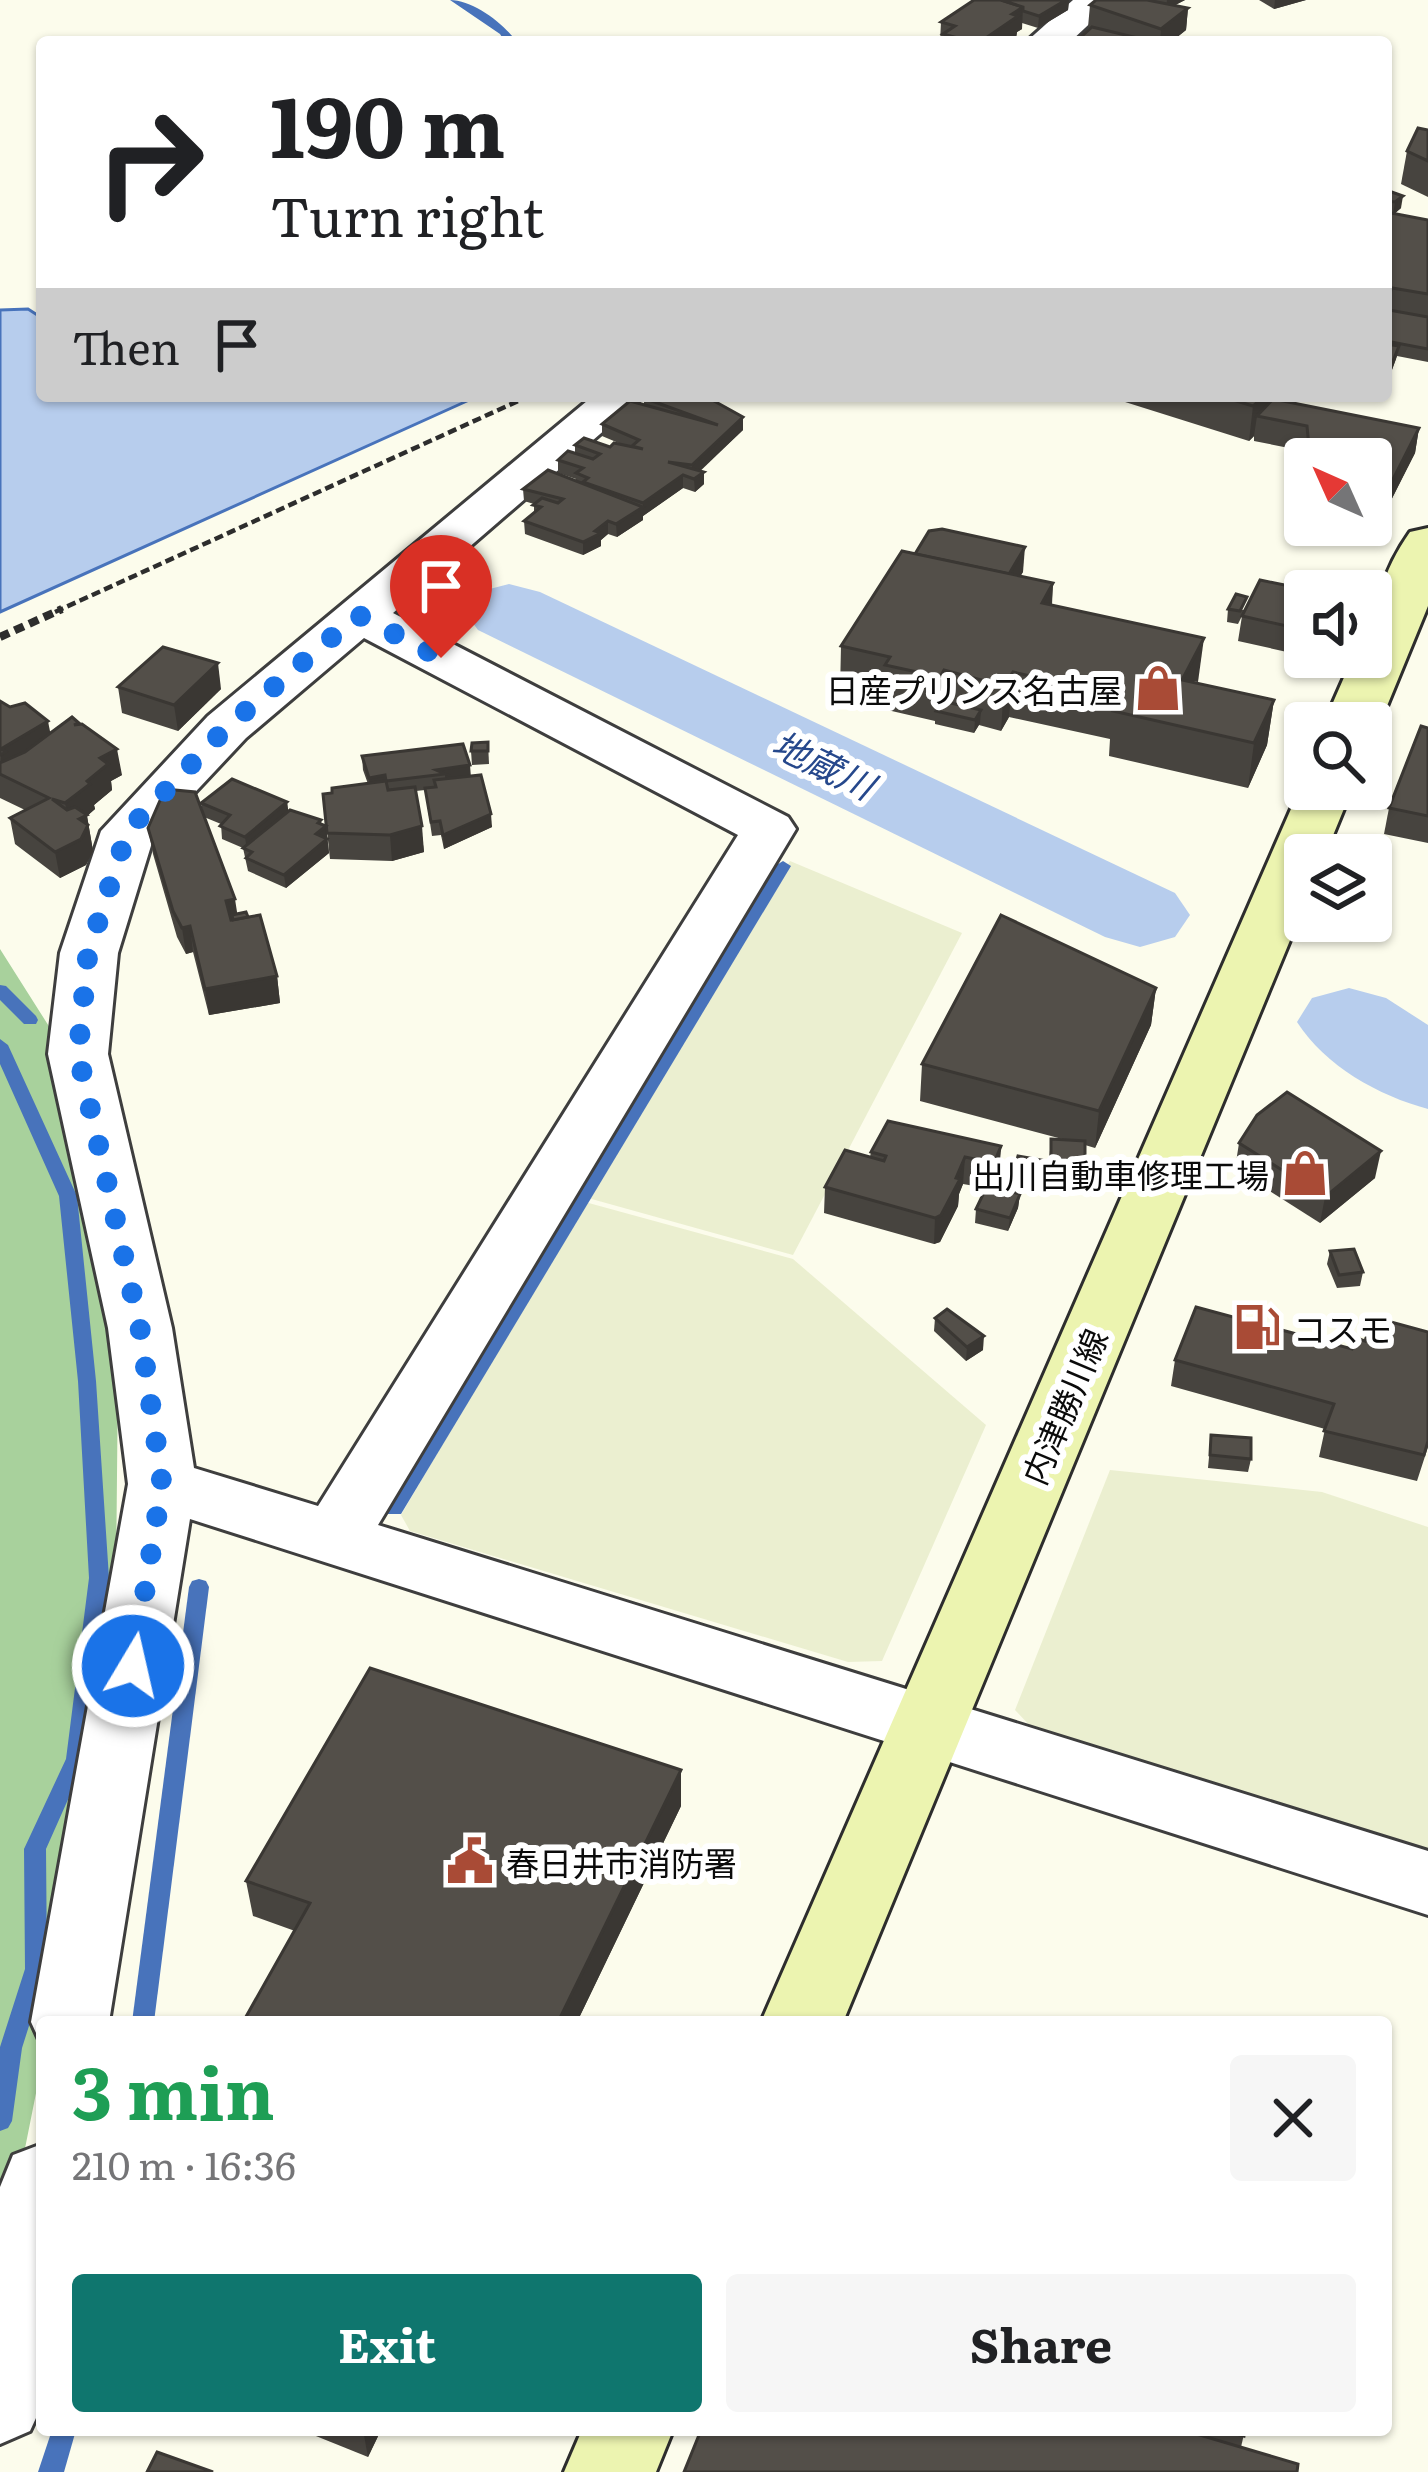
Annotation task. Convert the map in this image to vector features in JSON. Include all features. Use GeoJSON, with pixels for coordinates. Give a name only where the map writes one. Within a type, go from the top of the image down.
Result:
{"type":"FeatureCollection","features":[{"type":"Feature","properties":{"kind":"main road"},"geometry":{"type":"LineString","coordinates":[[1361,702],[1428,542]]}},
{"type":"Feature","properties":{"kind":"main road","name":"内津勝川線"},"geometry":{"type":"LineString","coordinates":[[805,2016],[1315,810]]}},
{"type":"Feature","properties":{"kind":"main road"},"geometry":{"type":"LineString","coordinates":[[610,2472],[625,2436]]}},
{"type":"Feature","properties":{"kind":"street"},"geometry":{"type":"LineString","coordinates":[[1053,36],[1096,0]]}},
{"type":"Feature","properties":{"kind":"street"},"geometry":{"type":"LineString","coordinates":[[71,2016],[162,1484],[140,1328],[78,1054],[88,953],[128,830],[227,727],[614,402]]}},
{"type":"Feature","properties":{"kind":"street"},"geometry":{"type":"LineString","coordinates":[[334,1538],[769,830],[358,615]]}},
{"type":"Feature","properties":{"kind":"street"},"geometry":{"type":"LineString","coordinates":[[162,1484],[1428,1883]]}},
{"type":"Feature","properties":{"kind":"street"},"geometry":{"type":"LineString","coordinates":[[0,2402],[36,2213]]}},
{"type":"Feature","properties":{"kind":"path"},"geometry":{"type":"LineString","coordinates":[[0,637],[517,402]]}},
{"type":"Feature","properties":{"kind":"green space"},"geometry":{"type":"Polygon","coordinates":[[[790,861],[962,933],[793,1255],[588,1198],[790,861]]]}},
{"type":"Feature","properties":{"kind":"green space"},"geometry":{"type":"Polygon","coordinates":[[[0,949],[57,1039],[118,1373],[116,1577],[43,2016],[36,2016],[36,2093],[0,2274],[0,949]]]}},
{"type":"Feature","properties":{"kind":"green space"},"geometry":{"type":"Polygon","coordinates":[[[585,1202],[793,1259],[986,1425],[882,1661],[848,1662],[410,1531],[401,1515],[585,1202]]]}},
{"type":"Feature","properties":{"kind":"green space"},"geometry":{"type":"Polygon","coordinates":[[[1110,1470],[1322,1492],[1428,1527],[1428,1859],[1032,1728],[1015,1710],[1110,1470]]]}},
{"type":"Feature","properties":{"kind":"water"},"geometry":{"type":"Polygon","coordinates":[[[28,309],[36,314],[36,402],[465,402],[0,612],[0,310],[28,309]]]}},
{"type":"Feature","properties":{"kind":"building"},"geometry":{"type":"Polygon","coordinates":[[[974,0],[1001,0],[1023,7],[1012,14],[1018,16],[989,36],[943,34],[955,26],[941,22],[974,0]]]}},
{"type":"Feature","properties":{"kind":"building"},"geometry":{"type":"Polygon","coordinates":[[[1001,0],[1066,0],[1039,16],[1001,0]]]}},
{"type":"Feature","properties":{"kind":"building"},"geometry":{"type":"Polygon","coordinates":[[[1096,0],[1147,0],[1188,8],[1161,29],[1090,5],[1096,0]]]}},
{"type":"Feature","properties":{"kind":"building"},"geometry":{"type":"Polygon","coordinates":[[[1092,27],[1130,36],[1082,36],[1092,27]]]}},
{"type":"Feature","properties":{"kind":"building"},"geometry":{"type":"Polygon","coordinates":[[[1418,128],[1428,130],[1428,161],[1407,151],[1418,128]]]}},
{"type":"Feature","properties":{"kind":"building"},"geometry":{"type":"Polygon","coordinates":[[[1392,213],[1428,220],[1428,294],[1392,288],[1392,213]]]}},
{"type":"Feature","properties":{"kind":"building"},"geometry":{"type":"Polygon","coordinates":[[[1392,311],[1428,317],[1428,349],[1392,342],[1392,311]]]}},
{"type":"Feature","properties":{"kind":"building"},"geometry":{"type":"Polygon","coordinates":[[[629,402],[718,425],[655,402],[716,402],[743,417],[692,465],[668,462],[704,472],[694,479],[683,475],[643,503],[583,482],[588,478],[576,473],[583,468],[558,460],[568,451],[593,459],[600,454],[575,445],[584,438],[610,447],[614,443],[643,449],[632,446],[639,440],[602,424],[629,402]]]}},
{"type":"Feature","properties":{"kind":"building"},"geometry":{"type":"Polygon","coordinates":[[[1270,402],[1288,402],[1419,428],[1392,481],[1392,438],[1308,438],[1307,426],[1257,416],[1270,402]]]}},
{"type":"Feature","properties":{"kind":"building"},"geometry":{"type":"Polygon","coordinates":[[[548,470],[643,507],[616,524],[608,521],[595,531],[601,533],[583,542],[524,521],[541,507],[533,505],[542,498],[558,503],[563,499],[523,489],[548,470]]]}},
{"type":"Feature","properties":{"kind":"building"},"geometry":{"type":"Polygon","coordinates":[[[942,529],[1025,547],[1009,574],[915,554],[929,531],[942,529]]]}},
{"type":"Feature","properties":{"kind":"building"},"geometry":{"type":"Polygon","coordinates":[[[902,551],[1053,583],[1042,603],[1204,638],[1182,680],[1274,700],[1254,743],[1113,711],[1121,696],[1013,672],[1004,686],[944,670],[940,677],[885,665],[890,657],[841,646],[902,551]]]}},
{"type":"Feature","properties":{"kind":"building"},"geometry":{"type":"Polygon","coordinates":[[[1260,580],[1284,585],[1284,625],[1242,616],[1260,580]]]}},
{"type":"Feature","properties":{"kind":"building"},"geometry":{"type":"Polygon","coordinates":[[[1236,594],[1247,597],[1240,611],[1228,609],[1236,594]]]}},
{"type":"Feature","properties":{"kind":"building"},"geometry":{"type":"Polygon","coordinates":[[[163,647],[218,663],[174,705],[118,687],[163,647]]]}},
{"type":"Feature","properties":{"kind":"building"},"geometry":{"type":"Polygon","coordinates":[[[0,701],[10,707],[25,703],[48,721],[1,749],[6,752],[0,755],[0,701]]]}},
{"type":"Feature","properties":{"kind":"building"},"geometry":{"type":"Polygon","coordinates":[[[942,701],[981,710],[975,720],[936,711],[942,701]]]}},
{"type":"Feature","properties":{"kind":"building"},"geometry":{"type":"Polygon","coordinates":[[[72,717],[79,723],[74,725],[82,724],[117,749],[100,758],[108,764],[87,781],[90,784],[65,803],[52,799],[67,810],[75,807],[87,815],[79,819],[88,825],[81,839],[55,852],[10,818],[49,798],[0,774],[0,763],[25,752],[72,717]]]}},
{"type":"Feature","properties":{"kind":"building"},"geometry":{"type":"Polygon","coordinates":[[[1421,726],[1428,728],[1428,816],[1392,809],[1421,726]]]}},
{"type":"Feature","properties":{"kind":"building"},"geometry":{"type":"Polygon","coordinates":[[[488,742],[488,751],[471,751],[472,743],[488,742]]]}},
{"type":"Feature","properties":{"kind":"building"},"geometry":{"type":"Polygon","coordinates":[[[463,744],[470,765],[436,770],[445,774],[386,781],[385,775],[369,778],[362,756],[463,744]]]}},
{"type":"Feature","properties":{"kind":"building"},"geometry":{"type":"Polygon","coordinates":[[[481,775],[491,814],[443,835],[440,821],[431,822],[425,788],[436,787],[434,780],[481,775]]]}},
{"type":"Feature","properties":{"kind":"building"},"geometry":{"type":"Polygon","coordinates":[[[232,779],[287,802],[245,837],[220,826],[230,815],[201,803],[232,779]]]}},
{"type":"Feature","properties":{"kind":"building"},"geometry":{"type":"Polygon","coordinates":[[[386,781],[388,790],[415,787],[422,826],[390,835],[327,833],[323,794],[332,793],[332,788],[386,781]]]}},
{"type":"Feature","properties":{"kind":"building"},"geometry":{"type":"Polygon","coordinates":[[[165,789],[195,792],[235,899],[226,901],[231,920],[260,915],[277,976],[205,989],[190,926],[182,928],[173,911],[148,828],[165,789]]]}},
{"type":"Feature","properties":{"kind":"building"},"geometry":{"type":"Polygon","coordinates":[[[290,810],[321,820],[318,823],[326,826],[316,834],[327,839],[284,875],[246,858],[252,852],[243,848],[290,810]]]}},
{"type":"Feature","properties":{"kind":"building"},"geometry":{"type":"Polygon","coordinates":[[[1001,915],[1156,988],[1099,1111],[922,1064],[1001,915]]]}},
{"type":"Feature","properties":{"kind":"building"},"geometry":{"type":"Polygon","coordinates":[[[1287,1092],[1381,1151],[1325,1197],[1239,1143],[1257,1115],[1287,1092]]]}},
{"type":"Feature","properties":{"kind":"building"},"geometry":{"type":"Polygon","coordinates":[[[888,1121],[1001,1146],[994,1163],[965,1157],[956,1178],[960,1179],[935,1218],[825,1187],[845,1150],[884,1161],[886,1156],[871,1152],[888,1121]]]}},
{"type":"Feature","properties":{"kind":"building"},"geometry":{"type":"Polygon","coordinates":[[[1051,1139],[1085,1141],[1085,1162],[1051,1160],[1051,1139]]]}},
{"type":"Feature","properties":{"kind":"building"},"geometry":{"type":"Polygon","coordinates":[[[1018,1156],[1052,1162],[1049,1176],[1014,1170],[1018,1156]]]}},
{"type":"Feature","properties":{"kind":"building"},"geometry":{"type":"Polygon","coordinates":[[[987,1186],[1020,1194],[1010,1218],[976,1209],[987,1186]]]}},
{"type":"Feature","properties":{"kind":"building"},"geometry":{"type":"Polygon","coordinates":[[[1354,1249],[1363,1272],[1339,1275],[1330,1251],[1354,1249]]]}},
{"type":"Feature","properties":{"kind":"building"},"geometry":{"type":"Polygon","coordinates":[[[1196,1307],[1352,1349],[1356,1338],[1365,1341],[1373,1317],[1428,1332],[1424,1455],[1324,1431],[1334,1404],[1175,1360],[1196,1307]]]}},
{"type":"Feature","properties":{"kind":"building"},"geometry":{"type":"Polygon","coordinates":[[[947,1309],[984,1336],[967,1347],[935,1318],[947,1309]]]}},
{"type":"Feature","properties":{"kind":"building"},"geometry":{"type":"Polygon","coordinates":[[[1211,1435],[1251,1438],[1251,1459],[1210,1455],[1211,1435]]]}},
{"type":"Feature","properties":{"kind":"building","name":"春日井市消防署"},"geometry":{"type":"Polygon","coordinates":[[[370,1668],[681,1770],[561,2016],[246,2016],[310,1903],[246,1881],[370,1668]]]}},
{"type":"Feature","properties":{"kind":"building"},"geometry":{"type":"Polygon","coordinates":[[[699,2436],[1203,2436],[1298,2464],[1297,2472],[684,2472],[699,2436]]]}},
{"type":"Feature","properties":{"kind":"building"},"geometry":{"type":"Polygon","coordinates":[[[157,2452],[213,2472],[147,2472],[157,2452]]]}},
{"type":"Feature","properties":{"kind":"waterway"},"geometry":{"type":"LineString","coordinates":[[455,0],[507,36]]}},
{"type":"Feature","properties":{"kind":"waterway","name":"地蔵川"},"geometry":{"type":"LineString","coordinates":[[509,611],[1140,915]]}},
{"type":"Feature","properties":{"kind":"waterway"},"geometry":{"type":"LineString","coordinates":[[394,1509],[783,866]]}},
{"type":"Feature","properties":{"kind":"waterway"},"geometry":{"type":"LineString","coordinates":[[0,990],[30,1020]]}},
{"type":"Feature","properties":{"kind":"waterway","name":"地蔵川"},"geometry":{"type":"LineString","coordinates":[[1349,1022],[1428,1074]]}},
{"type":"Feature","properties":{"kind":"waterway"},"geometry":{"type":"LineString","coordinates":[[0,1045],[68,1196],[87,1381],[99,1578],[76,1759],[35,1849],[36,1969],[11,2048],[0,2121]]}},
{"type":"Feature","properties":{"kind":"waterway"},"geometry":{"type":"LineString","coordinates":[[144,2016],[199,1587]]}},
{"type":"Feature","properties":{"kind":"waterway"},"geometry":{"type":"LineString","coordinates":[[51,2472],[62,2436]]}},
{"type":"Feature","properties":{"kind":"place","name":"日産プリンス名古屋"},"geometry":{"type":"Point","coordinates":[1158,688]}},
{"type":"Feature","properties":{"kind":"place","name":"出川自動車修理工場"},"geometry":{"type":"Point","coordinates":[1305,1173]}},
{"type":"Feature","properties":{"kind":"place","name":"コスモ"},"geometry":{"type":"Point","coordinates":[1257,1327]}},
{"type":"Feature","properties":{"kind":"place","name":"春日井市消防署"},"geometry":{"type":"Point","coordinates":[470,1861]}},
{"type":"Feature","properties":{"kind":"route"},"geometry":{"type":"LineString","coordinates":[[133,1666],[162,1484],[140,1328],[78,1054],[88,953],[128,830],[227,727],[358,615],[441,658]]}}]}
